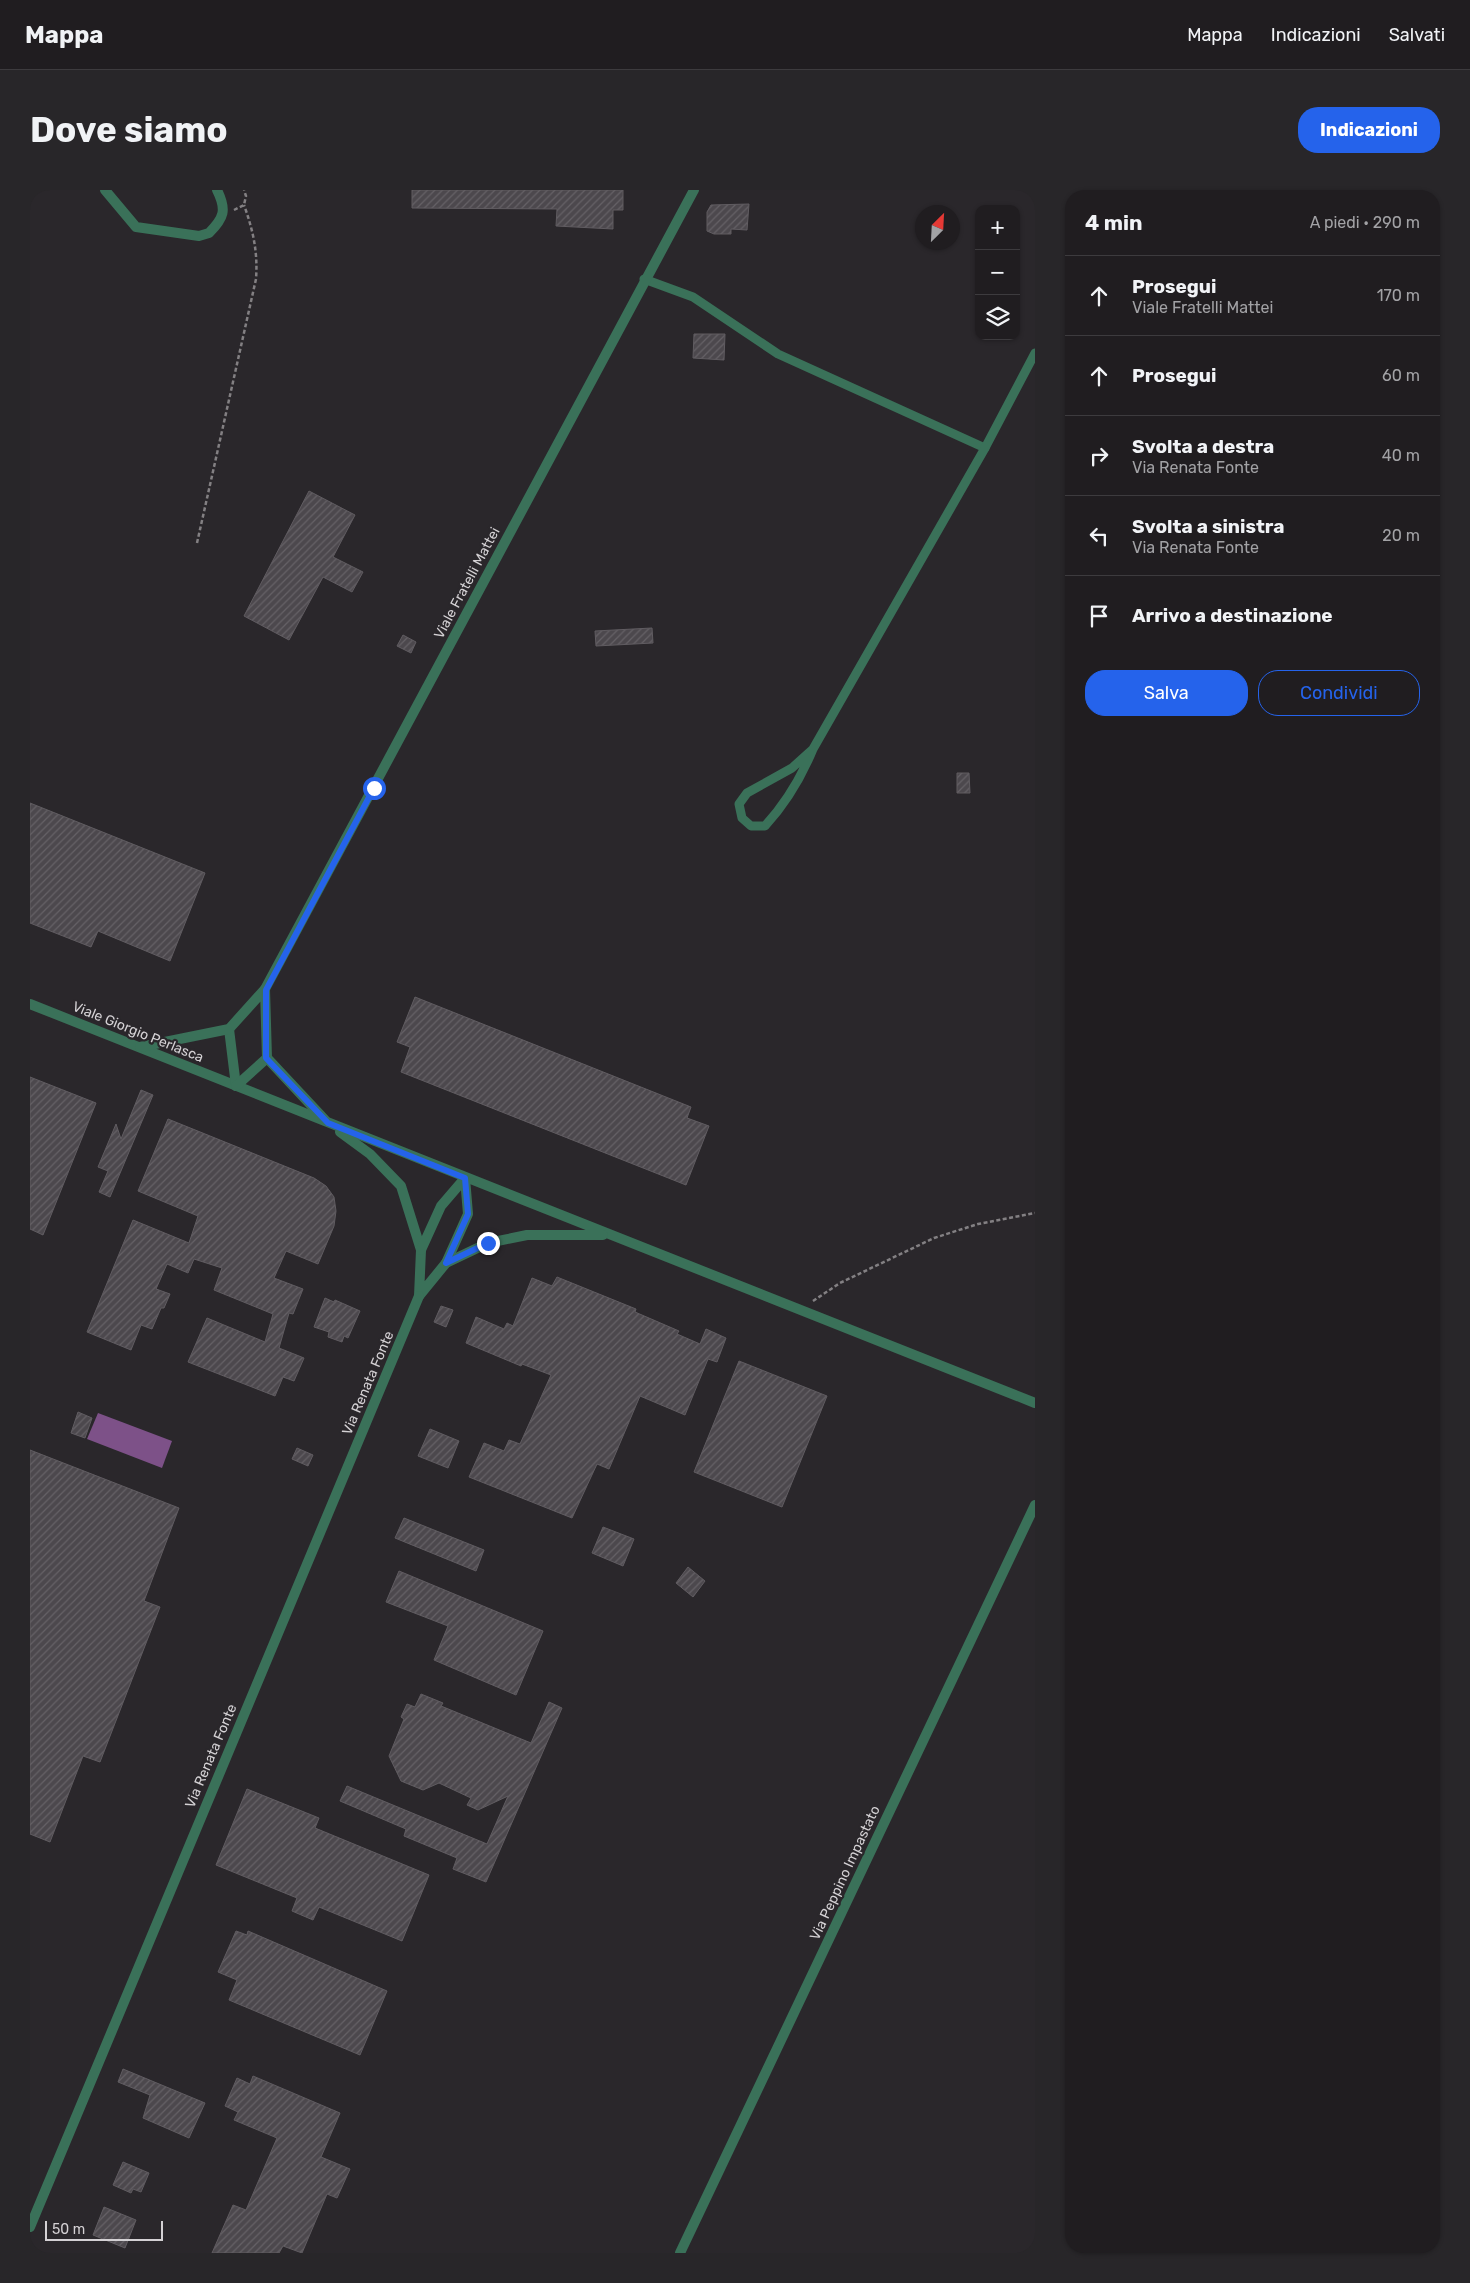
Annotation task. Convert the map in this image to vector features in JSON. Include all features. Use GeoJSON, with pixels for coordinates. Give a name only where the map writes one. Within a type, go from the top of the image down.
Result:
{"type":"FeatureCollection","features":[{"type":"Feature","properties":{"kind":"street"},"geometry":{"type":"LineString","coordinates":[[106,190],[136,227],[199,236],[209,233],[223,215],[223,201],[218,190]]}},
{"type":"Feature","properties":{"kind":"street","name":"Viale Fratelli Mattei"},"geometry":{"type":"LineString","coordinates":[[229,1028],[266,990],[644,279],[694,190]]}},
{"type":"Feature","properties":{"kind":"street","name":"Viale Fratelli Mattei"},"geometry":{"type":"LineString","coordinates":[[266,990],[266,1058]]}},
{"type":"Feature","properties":{"kind":"street","name":"Viale Giorgio Perlasca"},"geometry":{"type":"LineString","coordinates":[[30,1004],[328,1123]]}},
{"type":"Feature","properties":{"kind":"street"},"geometry":{"type":"LineString","coordinates":[[139,1048],[229,1028],[236,1086]]}},
{"type":"Feature","properties":{"kind":"street"},"geometry":{"type":"LineString","coordinates":[[236,1086],[266,1058],[328,1123],[1035,1403]]}},
{"type":"Feature","properties":{"kind":"street","name":"Via Renata Fonte"},"geometry":{"type":"LineString","coordinates":[[328,1123],[370,1154],[401,1186],[421,1250],[419,1296]]}},
{"type":"Feature","properties":{"kind":"street","name":"Via Renata Fonte"},"geometry":{"type":"LineString","coordinates":[[421,1250],[441,1206],[465,1178]]}},
{"type":"Feature","properties":{"kind":"street","name":"Via Renata Fonte"},"geometry":{"type":"LineString","coordinates":[[30,2227],[419,1296],[446,1263],[468,1214],[465,1178]]}},
{"type":"Feature","properties":{"kind":"street","name":"Via Renata Fonte"},"geometry":{"type":"LineString","coordinates":[[446,1263],[488,1243],[527,1235],[610,1235]]}},
{"type":"Feature","properties":{"kind":"street","name":"Via Peppino Impastato"},"geometry":{"type":"LineString","coordinates":[[680,2253],[1035,1505]]}},
{"type":"Feature","properties":{"kind":"lane"},"geometry":{"type":"LineString","coordinates":[[644,279],[693,297],[778,354],[985,448]]}},
{"type":"Feature","properties":{"kind":"lane"},"geometry":{"type":"LineString","coordinates":[[812,749],[792,768],[747,793],[739,804],[742,818],[751,826],[764,826],[777,812],[802,775],[812,749],[985,448],[1035,353]]}},
{"type":"Feature","properties":{"kind":"path"},"geometry":{"type":"LineString","coordinates":[[197,543],[256,279],[257,257],[252,228],[244,205],[246,196],[244,190]]}},
{"type":"Feature","properties":{"kind":"path"},"geometry":{"type":"LineString","coordinates":[[223,215],[244,205]]}},
{"type":"Feature","properties":{"kind":"path"},"geometry":{"type":"LineString","coordinates":[[799,1310],[840,1283],[934,1238],[978,1224],[1035,1213]]}},
{"type":"Feature","properties":{"kind":"shaded area"},"geometry":{"type":"Polygon","coordinates":[[[98,1413],[172,1441],[162,1468],[87,1439],[98,1413]]]}},
{"type":"Feature","properties":{"kind":"building"},"geometry":{"type":"Polygon","coordinates":[[[412,190],[623,190],[623,210],[613,210],[613,229],[556,226],[557,209],[412,208],[412,190]]]}},
{"type":"Feature","properties":{"kind":"building"},"geometry":{"type":"Polygon","coordinates":[[[749,204],[747,230],[731,229],[731,234],[714,234],[707,231],[707,212],[711,205],[749,204]]]}},
{"type":"Feature","properties":{"kind":"building"},"geometry":{"type":"Polygon","coordinates":[[[694,334],[725,334],[724,360],[693,358],[694,334]]]}},
{"type":"Feature","properties":{"kind":"building"},"geometry":{"type":"Polygon","coordinates":[[[309,491],[355,515],[333,557],[363,572],[352,592],[323,577],[289,640],[244,616],[309,491]]]}},
{"type":"Feature","properties":{"kind":"building"},"geometry":{"type":"Polygon","coordinates":[[[652,628],[653,643],[596,646],[595,631],[652,628]]]}},
{"type":"Feature","properties":{"kind":"building"},"geometry":{"type":"Polygon","coordinates":[[[403,635],[416,642],[411,653],[397,646],[403,635]]]}},
{"type":"Feature","properties":{"kind":"building"},"geometry":{"type":"Polygon","coordinates":[[[957,773],[969,773],[970,793],[957,793],[957,773]]]}},
{"type":"Feature","properties":{"kind":"building"},"geometry":{"type":"Polygon","coordinates":[[[30,803],[205,873],[170,961],[98,931],[91,947],[30,923],[30,803]]]}},
{"type":"Feature","properties":{"kind":"building"},"geometry":{"type":"Polygon","coordinates":[[[415,997],[691,1107],[687,1118],[709,1126],[686,1185],[401,1072],[410,1047],[397,1042],[415,997]]]}},
{"type":"Feature","properties":{"kind":"building"},"geometry":{"type":"Polygon","coordinates":[[[30,1077],[96,1103],[43,1235],[30,1229],[30,1077]]]}},
{"type":"Feature","properties":{"kind":"building"},"geometry":{"type":"Polygon","coordinates":[[[141,1090],[153,1095],[110,1197],[99,1192],[108,1171],[98,1167],[116,1124],[121,1139],[141,1090]]]}},
{"type":"Feature","properties":{"kind":"building"},"geometry":{"type":"Polygon","coordinates":[[[168,1119],[314,1178],[326,1186],[334,1197],[336,1211],[334,1226],[318,1264],[286,1251],[274,1278],[303,1289],[293,1314],[289,1313],[279,1348],[304,1358],[294,1381],[283,1377],[275,1396],[188,1362],[207,1318],[265,1342],[273,1314],[214,1290],[222,1268],[194,1259],[188,1273],[167,1264],[156,1289],[170,1294],[164,1308],[161,1308],[152,1329],[141,1325],[131,1350],[87,1332],[133,1220],[189,1243],[198,1216],[138,1191],[168,1119]]]}},
{"type":"Feature","properties":{"kind":"building"},"geometry":{"type":"Polygon","coordinates":[[[557,1277],[636,1309],[635,1312],[679,1331],[677,1334],[700,1344],[706,1329],[726,1338],[717,1362],[708,1359],[685,1415],[640,1396],[609,1469],[597,1464],[572,1518],[469,1477],[484,1443],[504,1451],[509,1440],[520,1444],[551,1375],[522,1364],[521,1366],[466,1343],[476,1317],[504,1329],[507,1323],[513,1326],[532,1278],[552,1286],[557,1277]]]}},
{"type":"Feature","properties":{"kind":"building"},"geometry":{"type":"Polygon","coordinates":[[[325,1298],[334,1302],[335,1300],[360,1311],[348,1338],[344,1336],[342,1342],[328,1337],[329,1332],[314,1327],[325,1298]]]}},
{"type":"Feature","properties":{"kind":"building"},"geometry":{"type":"Polygon","coordinates":[[[441,1306],[453,1310],[446,1327],[434,1322],[441,1306]]]}},
{"type":"Feature","properties":{"kind":"building"},"geometry":{"type":"Polygon","coordinates":[[[739,1361],[827,1396],[782,1507],[694,1472],[739,1361]]]}},
{"type":"Feature","properties":{"kind":"building"},"geometry":{"type":"Polygon","coordinates":[[[78,1412],[92,1418],[85,1438],[71,1433],[78,1412]]]}},
{"type":"Feature","properties":{"kind":"building"},"geometry":{"type":"Polygon","coordinates":[[[430,1429],[459,1441],[448,1468],[418,1456],[430,1429]]]}},
{"type":"Feature","properties":{"kind":"building"},"geometry":{"type":"Polygon","coordinates":[[[297,1448],[313,1455],[308,1466],[292,1459],[297,1448]]]}},
{"type":"Feature","properties":{"kind":"building"},"geometry":{"type":"Polygon","coordinates":[[[30,1450],[179,1508],[144,1601],[160,1607],[100,1762],[83,1756],[50,1842],[30,1834],[30,1450]]]}},
{"type":"Feature","properties":{"kind":"building"},"geometry":{"type":"Polygon","coordinates":[[[404,1518],[484,1550],[476,1571],[395,1538],[404,1518]]]}},
{"type":"Feature","properties":{"kind":"building"},"geometry":{"type":"Polygon","coordinates":[[[603,1527],[634,1539],[623,1566],[592,1553],[603,1527]]]}},
{"type":"Feature","properties":{"kind":"building"},"geometry":{"type":"Polygon","coordinates":[[[688,1567],[705,1581],[693,1597],[676,1583],[688,1567]]]}},
{"type":"Feature","properties":{"kind":"building"},"geometry":{"type":"Polygon","coordinates":[[[399,1571],[543,1631],[516,1695],[434,1660],[448,1626],[386,1602],[399,1571]]]}},
{"type":"Feature","properties":{"kind":"building"},"geometry":{"type":"Polygon","coordinates":[[[421,1694],[443,1703],[441,1706],[531,1743],[549,1702],[562,1708],[486,1882],[453,1869],[457,1858],[404,1836],[406,1829],[340,1801],[347,1786],[487,1844],[508,1796],[478,1810],[467,1805],[471,1798],[439,1783],[423,1790],[401,1781],[389,1756],[404,1719],[401,1717],[407,1704],[415,1707],[421,1694]]]}},
{"type":"Feature","properties":{"kind":"building"},"geometry":{"type":"Polygon","coordinates":[[[247,1789],[319,1818],[315,1828],[429,1875],[402,1941],[319,1907],[313,1920],[292,1911],[297,1898],[216,1865],[247,1789]]]}},
{"type":"Feature","properties":{"kind":"building"},"geometry":{"type":"Polygon","coordinates":[[[236,1931],[247,1935],[248,1931],[387,1991],[360,2055],[229,2000],[237,1980],[218,1972],[236,1931]]]}},
{"type":"Feature","properties":{"kind":"building"},"geometry":{"type":"Polygon","coordinates":[[[123,2069],[205,2103],[189,2138],[143,2118],[150,2095],[118,2082],[123,2069]]]}},
{"type":"Feature","properties":{"kind":"building"},"geometry":{"type":"Polygon","coordinates":[[[253,2076],[340,2113],[321,2157],[350,2169],[337,2198],[327,2194],[302,2253],[283,2246],[279,2253],[212,2253],[233,2205],[246,2210],[277,2138],[234,2120],[238,2112],[225,2106],[237,2078],[250,2084],[253,2076]]]}},
{"type":"Feature","properties":{"kind":"building"},"geometry":{"type":"Polygon","coordinates":[[[123,2162],[149,2173],[141,2192],[133,2189],[131,2193],[113,2185],[123,2162]]]}},
{"type":"Feature","properties":{"kind":"building"},"geometry":{"type":"Polygon","coordinates":[[[104,2207],[136,2220],[125,2248],[93,2235],[104,2207]]]}},
{"type":"Feature","properties":{"kind":"route"},"geometry":{"type":"LineString","coordinates":[[374,788],[266,990],[266,1058],[328,1123],[465,1178],[468,1214],[446,1263],[488,1243]]}}]}
